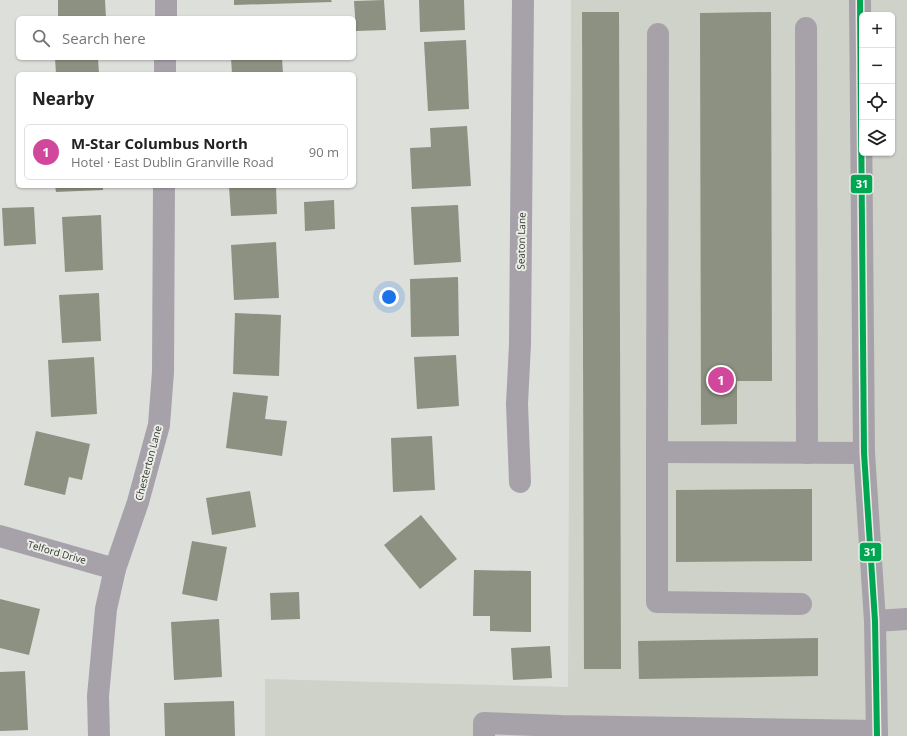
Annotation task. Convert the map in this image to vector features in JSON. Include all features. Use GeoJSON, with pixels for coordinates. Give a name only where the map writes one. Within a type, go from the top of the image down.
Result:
{"type":"FeatureCollection","features":[{"type":"Feature","properties":{"kind":"street"},"geometry":{"type":"LineString","coordinates":[[166,0],[166,16]]}},
{"type":"Feature","properties":{"kind":"street","name":"Seaton Lane"},"geometry":{"type":"LineString","coordinates":[[520,482],[517,404],[520,344],[523,0]]}},
{"type":"Feature","properties":{"kind":"street"},"geometry":{"type":"LineString","coordinates":[[484,736],[484,723],[561,731],[642,728],[877,733],[875,621],[864,453],[860,0]]}},
{"type":"Feature","properties":{"kind":"street"},"geometry":{"type":"LineString","coordinates":[[806,28],[807,453]]}},
{"type":"Feature","properties":{"kind":"street"},"geometry":{"type":"LineString","coordinates":[[658,34],[657,602],[801,604]]}},
{"type":"Feature","properties":{"kind":"street"},"geometry":{"type":"LineString","coordinates":[[165,60],[165,72]]}},
{"type":"Feature","properties":{"kind":"street","name":"Chesterton Lane"},"geometry":{"type":"LineString","coordinates":[[99,736],[98,696],[106,609],[115,569],[138,502],[159,425],[163,372],[164,188]]}},
{"type":"Feature","properties":{"kind":"street"},"geometry":{"type":"LineString","coordinates":[[657,452],[864,453]]}},
{"type":"Feature","properties":{"kind":"street","name":"Telford Drive"},"geometry":{"type":"LineString","coordinates":[[0,536],[115,569]]}},
{"type":"Feature","properties":{"kind":"street"},"geometry":{"type":"LineString","coordinates":[[875,621],[907,619]]}},
{"type":"Feature","properties":{"kind":"shaded area"},"geometry":{"type":"Polygon","coordinates":[[[571,0],[907,0],[907,736],[265,736],[265,679],[568,687],[571,0]]]}},
{"type":"Feature","properties":{"kind":"building"},"geometry":{"type":"Polygon","coordinates":[[[58,0],[105,0],[106,16],[58,16],[58,0]]]}},
{"type":"Feature","properties":{"kind":"building"},"geometry":{"type":"Polygon","coordinates":[[[234,0],[331,0],[332,2],[234,5],[234,0]]]}},
{"type":"Feature","properties":{"kind":"building"},"geometry":{"type":"Polygon","coordinates":[[[384,0],[386,30],[356,31],[354,1],[384,0]]]}},
{"type":"Feature","properties":{"kind":"building"},"geometry":{"type":"Polygon","coordinates":[[[419,0],[464,0],[465,30],[420,32],[419,0]]]}},
{"type":"Feature","properties":{"kind":"building"},"geometry":{"type":"Polygon","coordinates":[[[582,12],[619,12],[621,669],[584,669],[582,12]]]}},
{"type":"Feature","properties":{"kind":"building"},"geometry":{"type":"Polygon","coordinates":[[[771,12],[772,381],[737,381],[737,424],[701,425],[700,13],[771,12]]]}},
{"type":"Feature","properties":{"kind":"building"},"geometry":{"type":"Polygon","coordinates":[[[466,40],[469,109],[428,111],[424,42],[466,40]]]}},
{"type":"Feature","properties":{"kind":"building"},"geometry":{"type":"Polygon","coordinates":[[[55,60],[98,60],[99,72],[56,72],[55,60]]]}},
{"type":"Feature","properties":{"kind":"building"},"geometry":{"type":"Polygon","coordinates":[[[231,60],[282,60],[283,72],[232,72],[231,60]]]}},
{"type":"Feature","properties":{"kind":"building"},"geometry":{"type":"Polygon","coordinates":[[[467,126],[471,186],[412,189],[410,148],[431,147],[430,128],[467,126]]]}},
{"type":"Feature","properties":{"kind":"building"},"geometry":{"type":"Polygon","coordinates":[[[55,188],[103,188],[103,190],[56,192],[55,188]]]}},
{"type":"Feature","properties":{"kind":"building"},"geometry":{"type":"Polygon","coordinates":[[[229,188],[276,188],[277,214],[231,216],[229,188]]]}},
{"type":"Feature","properties":{"kind":"building"},"geometry":{"type":"Polygon","coordinates":[[[334,200],[335,229],[305,231],[304,202],[334,200]]]}},
{"type":"Feature","properties":{"kind":"building"},"geometry":{"type":"Polygon","coordinates":[[[458,205],[461,262],[414,265],[411,207],[458,205]]]}},
{"type":"Feature","properties":{"kind":"building"},"geometry":{"type":"Polygon","coordinates":[[[34,207],[36,244],[4,246],[2,208],[34,207]]]}},
{"type":"Feature","properties":{"kind":"building"},"geometry":{"type":"Polygon","coordinates":[[[101,215],[103,270],[65,272],[62,217],[101,215]]]}},
{"type":"Feature","properties":{"kind":"building"},"geometry":{"type":"Polygon","coordinates":[[[276,242],[279,298],[234,300],[231,245],[276,242]]]}},
{"type":"Feature","properties":{"kind":"building"},"geometry":{"type":"Polygon","coordinates":[[[458,277],[459,336],[411,337],[410,279],[458,277]]]}},
{"type":"Feature","properties":{"kind":"building"},"geometry":{"type":"Polygon","coordinates":[[[99,293],[101,341],[62,343],[59,295],[99,293]]]}},
{"type":"Feature","properties":{"kind":"building"},"geometry":{"type":"Polygon","coordinates":[[[235,313],[281,315],[279,376],[233,374],[235,313]]]}},
{"type":"Feature","properties":{"kind":"building"},"geometry":{"type":"Polygon","coordinates":[[[456,355],[459,406],[417,409],[414,357],[456,355]]]}},
{"type":"Feature","properties":{"kind":"building"},"geometry":{"type":"Polygon","coordinates":[[[94,357],[97,414],[51,417],[48,360],[94,357]]]}},
{"type":"Feature","properties":{"kind":"building"},"geometry":{"type":"Polygon","coordinates":[[[233,392],[268,396],[265,419],[287,421],[282,456],[226,448],[233,392]]]}},
{"type":"Feature","properties":{"kind":"building"},"geometry":{"type":"Polygon","coordinates":[[[36,431],[90,444],[82,480],[69,477],[65,495],[24,485],[36,431]]]}},
{"type":"Feature","properties":{"kind":"building"},"geometry":{"type":"Polygon","coordinates":[[[432,436],[435,490],[393,492],[391,438],[432,436]]]}},
{"type":"Feature","properties":{"kind":"building"},"geometry":{"type":"Polygon","coordinates":[[[812,489],[812,561],[676,562],[676,490],[812,489]]]}},
{"type":"Feature","properties":{"kind":"building"},"geometry":{"type":"Polygon","coordinates":[[[250,491],[256,527],[212,535],[206,498],[250,491]]]}},
{"type":"Feature","properties":{"kind":"building"},"geometry":{"type":"Polygon","coordinates":[[[421,515],[457,559],[420,589],[384,545],[421,515]]]}},
{"type":"Feature","properties":{"kind":"building"},"geometry":{"type":"Polygon","coordinates":[[[192,541],[227,547],[217,601],[182,594],[192,541]]]}},
{"type":"Feature","properties":{"kind":"building"},"geometry":{"type":"Polygon","coordinates":[[[474,570],[531,571],[531,632],[490,631],[490,616],[473,616],[474,570]]]}},
{"type":"Feature","properties":{"kind":"building"},"geometry":{"type":"Polygon","coordinates":[[[299,592],[300,619],[271,620],[270,593],[299,592]]]}},
{"type":"Feature","properties":{"kind":"building"},"geometry":{"type":"Polygon","coordinates":[[[0,599],[40,609],[29,655],[0,648],[0,599]]]}},
{"type":"Feature","properties":{"kind":"building"},"geometry":{"type":"Polygon","coordinates":[[[219,619],[222,677],[174,680],[171,622],[219,619]]]}},
{"type":"Feature","properties":{"kind":"building"},"geometry":{"type":"Polygon","coordinates":[[[818,638],[818,676],[639,679],[638,641],[818,638]]]}},
{"type":"Feature","properties":{"kind":"building"},"geometry":{"type":"Polygon","coordinates":[[[550,646],[552,678],[513,680],[511,648],[550,646]]]}},
{"type":"Feature","properties":{"kind":"building"},"geometry":{"type":"Polygon","coordinates":[[[25,671],[28,730],[0,731],[0,672],[25,671]]]}},
{"type":"Feature","properties":{"kind":"building"},"geometry":{"type":"Polygon","coordinates":[[[234,701],[235,736],[165,736],[164,703],[234,701]]]}},
{"type":"Feature","properties":{"kind":"transit line","name":"31"},"geometry":{"type":"LineString","coordinates":[[860,0],[864,453],[875,621],[877,736]]}},
{"type":"Feature","properties":{"kind":"place","name":"M-Star Columbus North"},"geometry":{"type":"Point","coordinates":[721,380]}}]}
